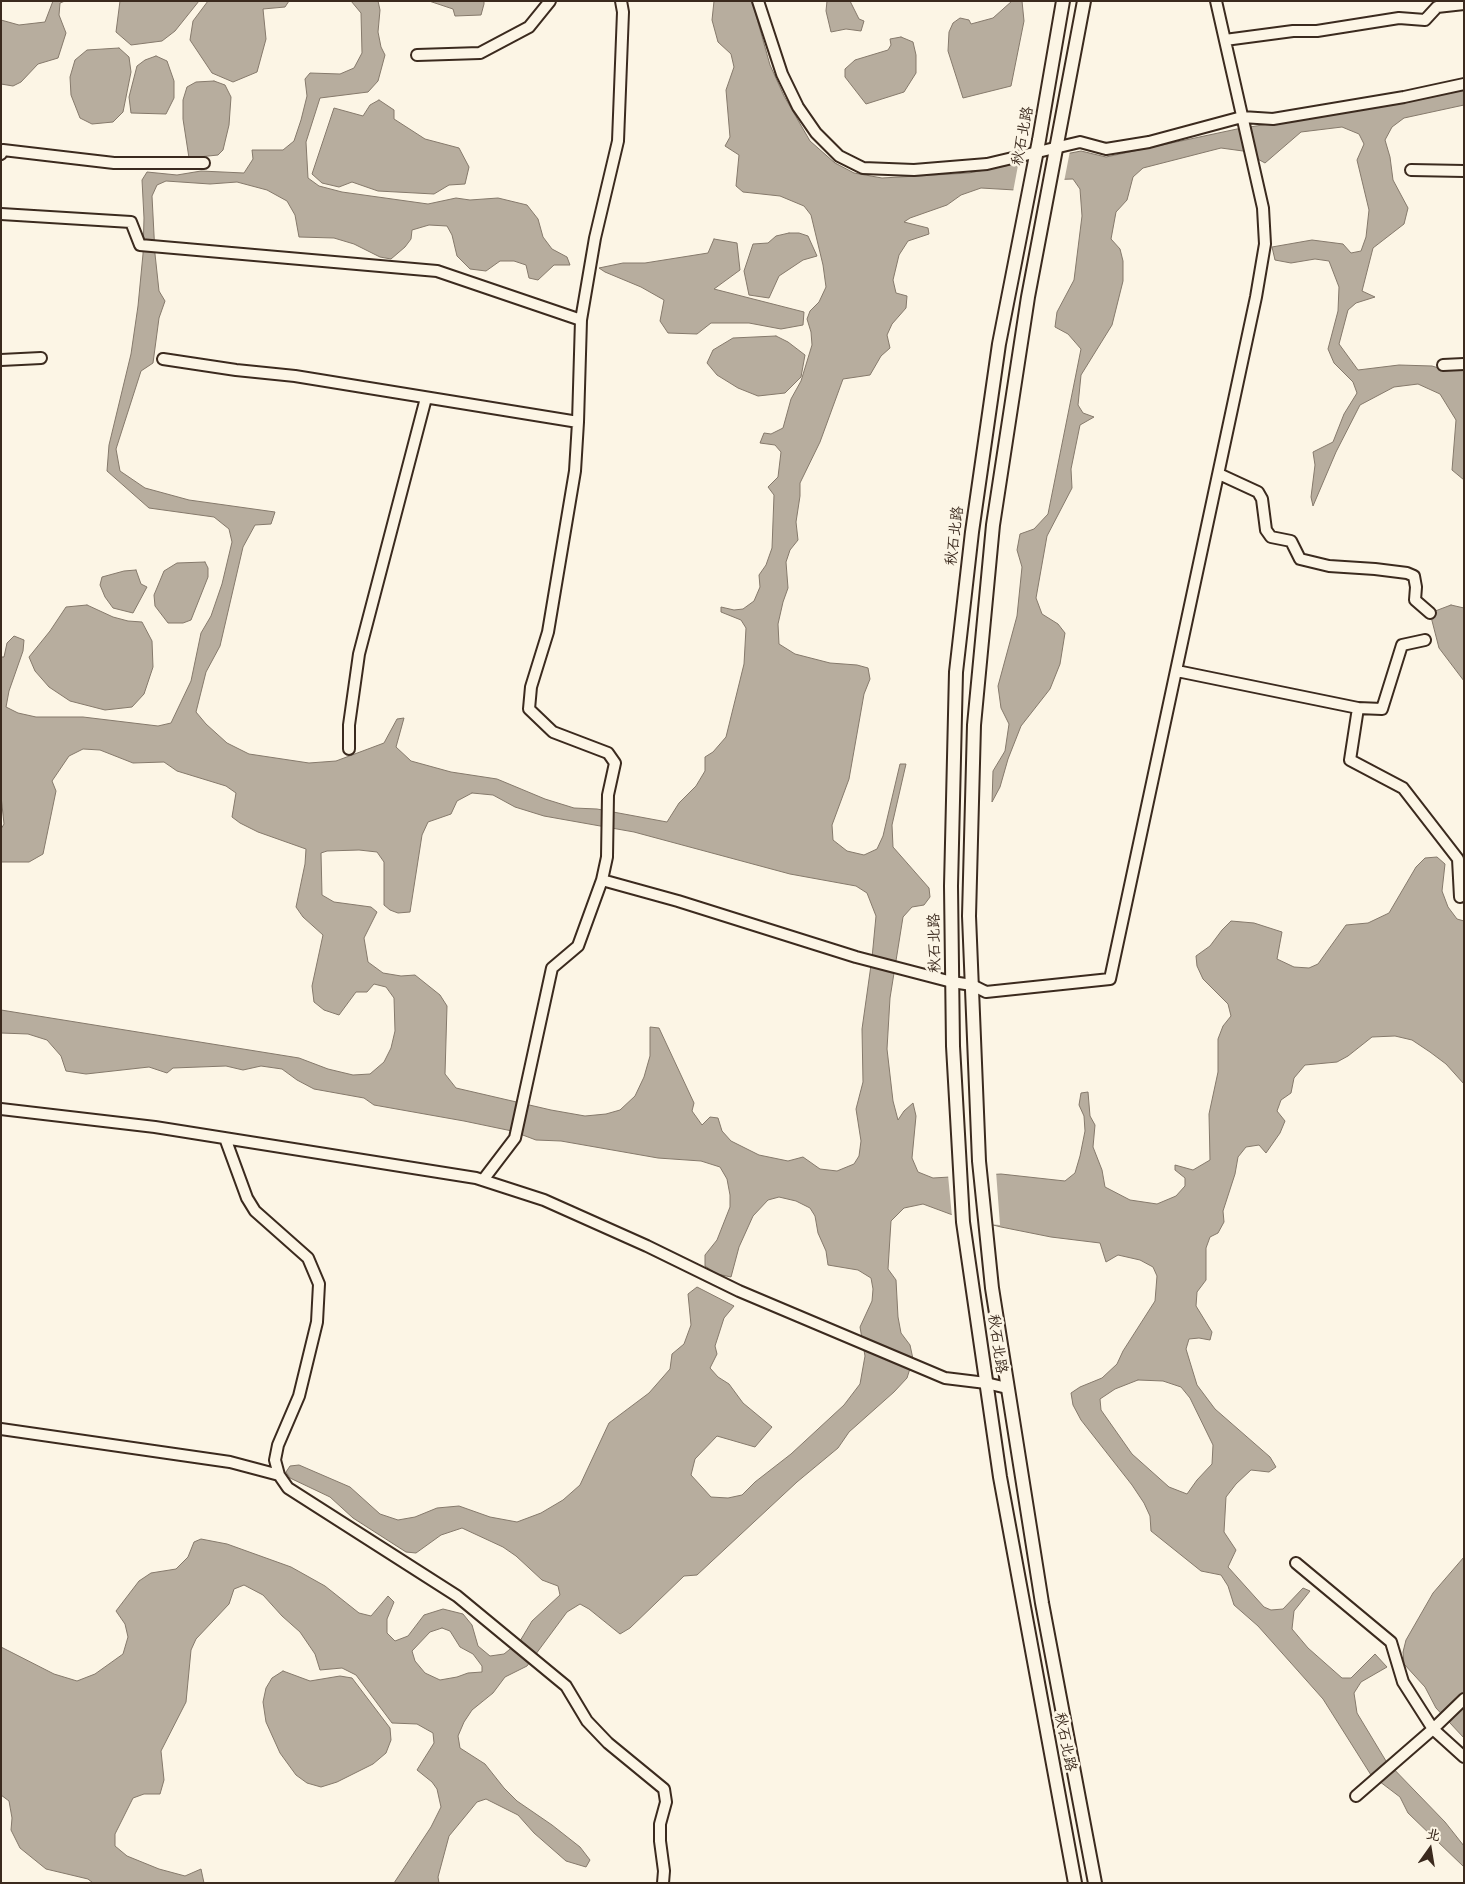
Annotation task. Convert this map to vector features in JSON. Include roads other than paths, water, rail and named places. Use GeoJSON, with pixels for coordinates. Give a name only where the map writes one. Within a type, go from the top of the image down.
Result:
{"type":"FeatureCollection","features":[{"type":"Feature","properties":{"kind":"main road","name":"秋石北路"},"geometry":{"type":"LineString","coordinates":[[1063,1],[1039,140],[999,344],[970,541],[956,672],[951,886],[953,1046],[962,1222],[1002,1486],[1075,1883]]}},
{"type":"Feature","properties":{"kind":"main road","name":"秋石北路"},"geometry":{"type":"LineString","coordinates":[[1084,1],[1028,297],[993,525],[974,725],[969,916],[979,1162],[992,1288],[1040,1593],[1095,1883]]}},
{"type":"Feature","properties":{"kind":"street"},"geometry":{"type":"LineString","coordinates":[[417,55],[480,53],[529,27],[550,1]]}},
{"type":"Feature","properties":{"kind":"street"},"geometry":{"type":"LineString","coordinates":[[483,1180],[515,1138],[552,968],[578,946],[602,880],[607,857],[608,795],[615,763],[608,753],[553,732],[529,709],[531,687],[548,632],[575,472],[580,320],[595,238],[618,141],[623,12],[620,1]]}},
{"type":"Feature","properties":{"kind":"street"},"geometry":{"type":"LineString","coordinates":[[758,1],[782,74],[798,107],[816,133],[839,156],[863,168],[914,170],[987,164],[1080,142],[1106,149],[1149,142],[1242,117],[1273,118],[1404,97],[1464,84]]}},
{"type":"Feature","properties":{"kind":"street"},"geometry":{"type":"LineString","coordinates":[[602,880],[678,901],[856,957],[952,982],[972,985],[986,992],[1110,979],[1219,474],[1256,297],[1265,244],[1263,208],[1216,1]]}},
{"type":"Feature","properties":{"kind":"street"},"geometry":{"type":"LineString","coordinates":[[1225,40],[1293,31],[1317,31],[1400,18],[1425,20],[1436,4],[1464,4]]}},
{"type":"Feature","properties":{"kind":"street"},"geometry":{"type":"LineString","coordinates":[[1,154],[3,150],[114,162],[204,163]]}},
{"type":"Feature","properties":{"kind":"street"},"geometry":{"type":"LineString","coordinates":[[1412,170],[1464,171]]}},
{"type":"Feature","properties":{"kind":"street"},"geometry":{"type":"LineString","coordinates":[[1,214],[131,222],[140,245],[437,270],[580,320]]}},
{"type":"Feature","properties":{"kind":"street"},"geometry":{"type":"LineString","coordinates":[[1,360],[41,358]]}},
{"type":"Feature","properties":{"kind":"street"},"geometry":{"type":"LineString","coordinates":[[163,358],[236,370],[295,376],[578,422]]}},
{"type":"Feature","properties":{"kind":"street"},"geometry":{"type":"LineString","coordinates":[[1443,365],[1464,364]]}},
{"type":"Feature","properties":{"kind":"street"},"geometry":{"type":"LineString","coordinates":[[349,749],[348,725],[359,654],[426,398]]}},
{"type":"Feature","properties":{"kind":"street"},"geometry":{"type":"LineString","coordinates":[[1219,474],[1258,492],[1262,499],[1266,530],[1271,537],[1291,541],[1300,559],[1328,566],[1407,573],[1414,576],[1416,586],[1415,600],[1430,613]]}},
{"type":"Feature","properties":{"kind":"street"},"geometry":{"type":"LineString","coordinates":[[1177,670],[1358,708],[1382,709],[1402,645],[1425,640]]}},
{"type":"Feature","properties":{"kind":"street"},"geometry":{"type":"LineString","coordinates":[[1358,708],[1350,760],[1403,788],[1458,859],[1460,897]]}},
{"type":"Feature","properties":{"kind":"street"},"geometry":{"type":"LineString","coordinates":[[1,1109],[155,1127],[483,1180],[544,1200],[647,1246],[739,1291],[945,1378],[986,1383],[1007,1388]]}},
{"type":"Feature","properties":{"kind":"street"},"geometry":{"type":"LineString","coordinates":[[225,1138],[247,1198],[255,1211],[308,1258],[319,1284],[317,1322],[299,1396],[278,1446],[275,1460],[279,1475],[288,1488],[457,1596],[566,1686],[587,1721],[608,1742],[664,1789],[666,1802],[660,1824],[664,1871],[663,1883]]}},
{"type":"Feature","properties":{"kind":"street"},"geometry":{"type":"LineString","coordinates":[[1,1429],[230,1462],[279,1475]]}},
{"type":"Feature","properties":{"kind":"street"},"geometry":{"type":"LineString","coordinates":[[1296,1563],[1391,1642],[1404,1682],[1433,1729],[1464,1757]]}},
{"type":"Feature","properties":{"kind":"street"},"geometry":{"type":"LineString","coordinates":[[1356,1796],[1433,1729],[1464,1698]]}}]}
